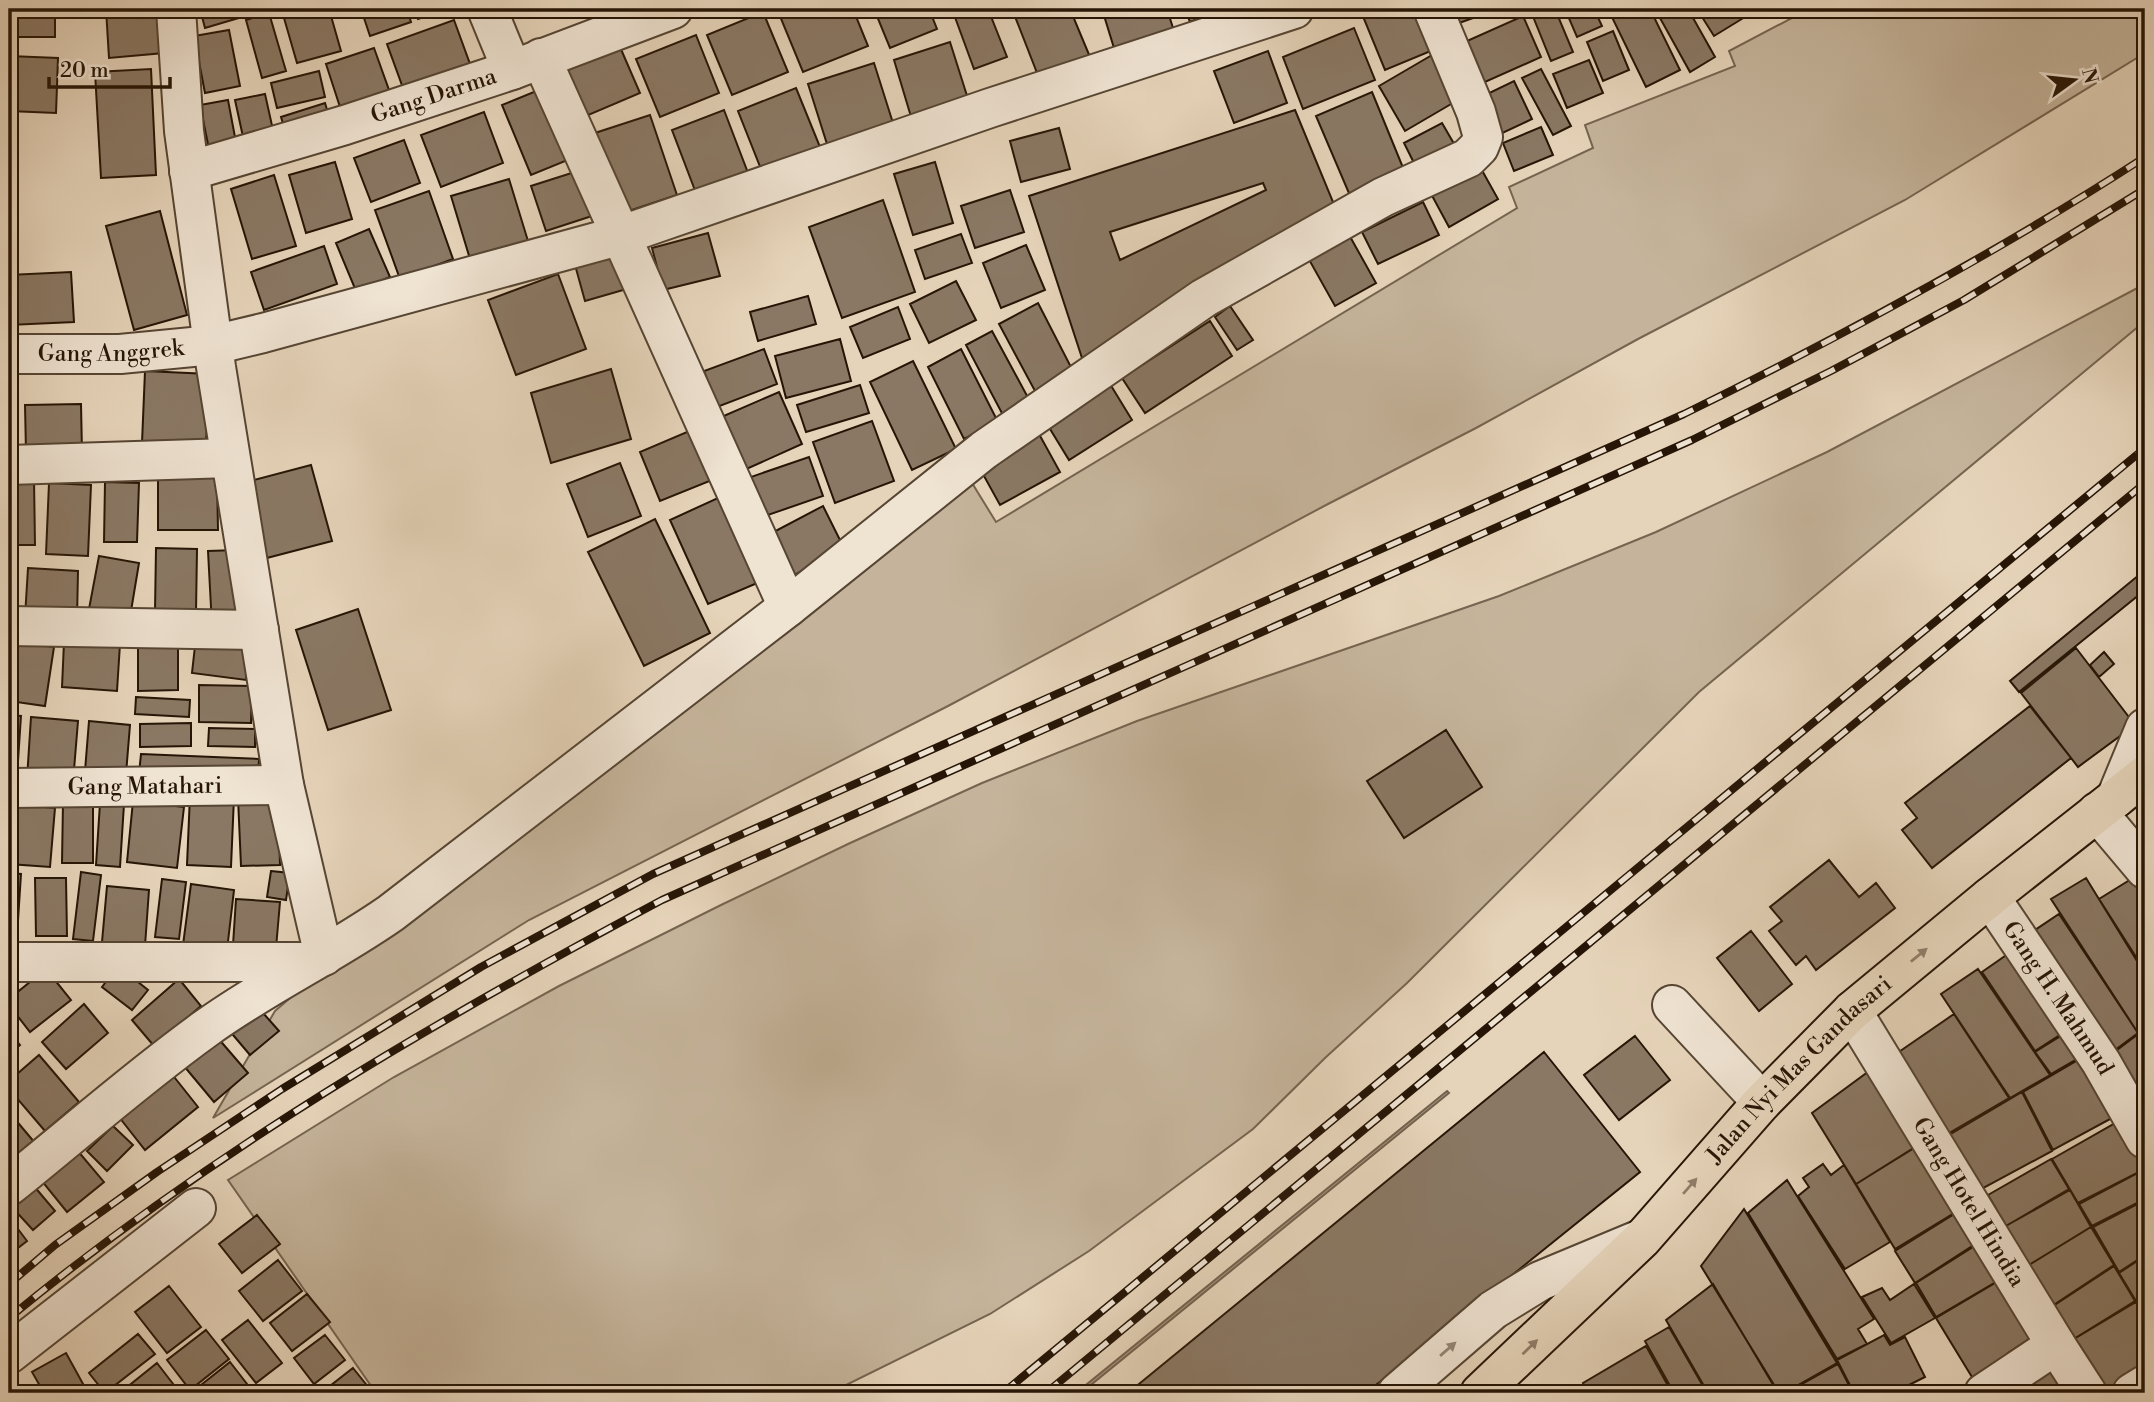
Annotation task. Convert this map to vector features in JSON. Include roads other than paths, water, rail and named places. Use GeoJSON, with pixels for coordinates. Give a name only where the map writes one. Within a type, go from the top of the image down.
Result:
{"type":"FeatureCollection","features":[{"type":"Feature","properties":{"kind":"main road","name":"Jalan Nyi Mas Gandasari"},"geometry":{"type":"LineString","coordinates":[[1480,1393],[1642,1239],[1762,1102],[1852,1011],[1990,897],[2145,775]]}},
{"type":"Feature","properties":{"kind":"street"},"geometry":{"type":"LineString","coordinates":[[176,9],[184,131],[213,345],[284,785],[317,959]]}},
{"type":"Feature","properties":{"kind":"street"},"geometry":{"type":"LineString","coordinates":[[486,9],[526,64],[622,235],[788,607]]}},
{"type":"Feature","properties":{"kind":"street","name":"Gang Darma"},"geometry":{"type":"LineString","coordinates":[[189,171],[345,125],[526,64],[673,9]]}},
{"type":"Feature","properties":{"kind":"street","name":"Gang Anggrek"},"geometry":{"type":"LineString","coordinates":[[9,354],[120,354],[213,345],[622,235],[990,108],[1294,9]]}},
{"type":"Feature","properties":{"kind":"street"},"geometry":{"type":"LineString","coordinates":[[9,1186],[204,1030],[263,990],[355,938],[391,913],[788,607],[984,450],[1204,298],[1383,197],[1468,158],[1479,147],[1483,137],[1476,111],[1433,9]]}},
{"type":"Feature","properties":{"kind":"street"},"geometry":{"type":"LineString","coordinates":[[9,465],[230,458]]}},
{"type":"Feature","properties":{"kind":"street"},"geometry":{"type":"LineString","coordinates":[[9,626],[259,631]]}},
{"type":"Feature","properties":{"kind":"street"},"geometry":{"type":"LineString","coordinates":[[2145,728],[2106,805],[2145,869]]}},
{"type":"Feature","properties":{"kind":"street","name":"Gang Matahari"},"geometry":{"type":"LineString","coordinates":[[9,788],[284,785]]}},
{"type":"Feature","properties":{"kind":"street","name":"Gang H. Mahmud"},"geometry":{"type":"LineString","coordinates":[[1990,897],[2101,1062],[2145,1139]]}},
{"type":"Feature","properties":{"kind":"street"},"geometry":{"type":"LineString","coordinates":[[9,962],[317,959]]}},
{"type":"Feature","properties":{"kind":"street"},"geometry":{"type":"LineString","coordinates":[[1672,1005],[1762,1102]]}},
{"type":"Feature","properties":{"kind":"street","name":"Gang Hotel Hindia"},"geometry":{"type":"LineString","coordinates":[[1852,1011],[2087,1393]]}},
{"type":"Feature","properties":{"kind":"street"},"geometry":{"type":"LineString","coordinates":[[9,1354],[196,1208]]}},
{"type":"Feature","properties":{"kind":"street"},"geometry":{"type":"LineString","coordinates":[[1397,1393],[1493,1310],[1540,1280],[1642,1239]]}},
{"type":"Feature","properties":{"kind":"street"},"geometry":{"type":"LineString","coordinates":[[1984,1393],[2056,1345]]}},
{"type":"Feature","properties":{"kind":"street"},"geometry":{"type":"LineString","coordinates":[[2132,1393],[2145,1385]]}},
{"type":"Feature","properties":{"kind":"railway"},"geometry":{"type":"LineString","coordinates":[[9,1284],[55,1245],[157,1172],[282,1089],[481,967],[653,874],[1684,414],[1976,260],[2145,157]]}},
{"type":"Feature","properties":{"kind":"railway"},"geometry":{"type":"LineString","coordinates":[[9,1318],[163,1200],[243,1145],[407,1042],[662,900],[1692,440],[1831,371],[1964,300],[2145,189]]}},
{"type":"Feature","properties":{"kind":"railway"},"geometry":{"type":"LineString","coordinates":[[1003,1393],[2145,448]]}},
{"type":"Feature","properties":{"kind":"railway"},"geometry":{"type":"LineString","coordinates":[[1046,1393],[2145,483]]}}]}
